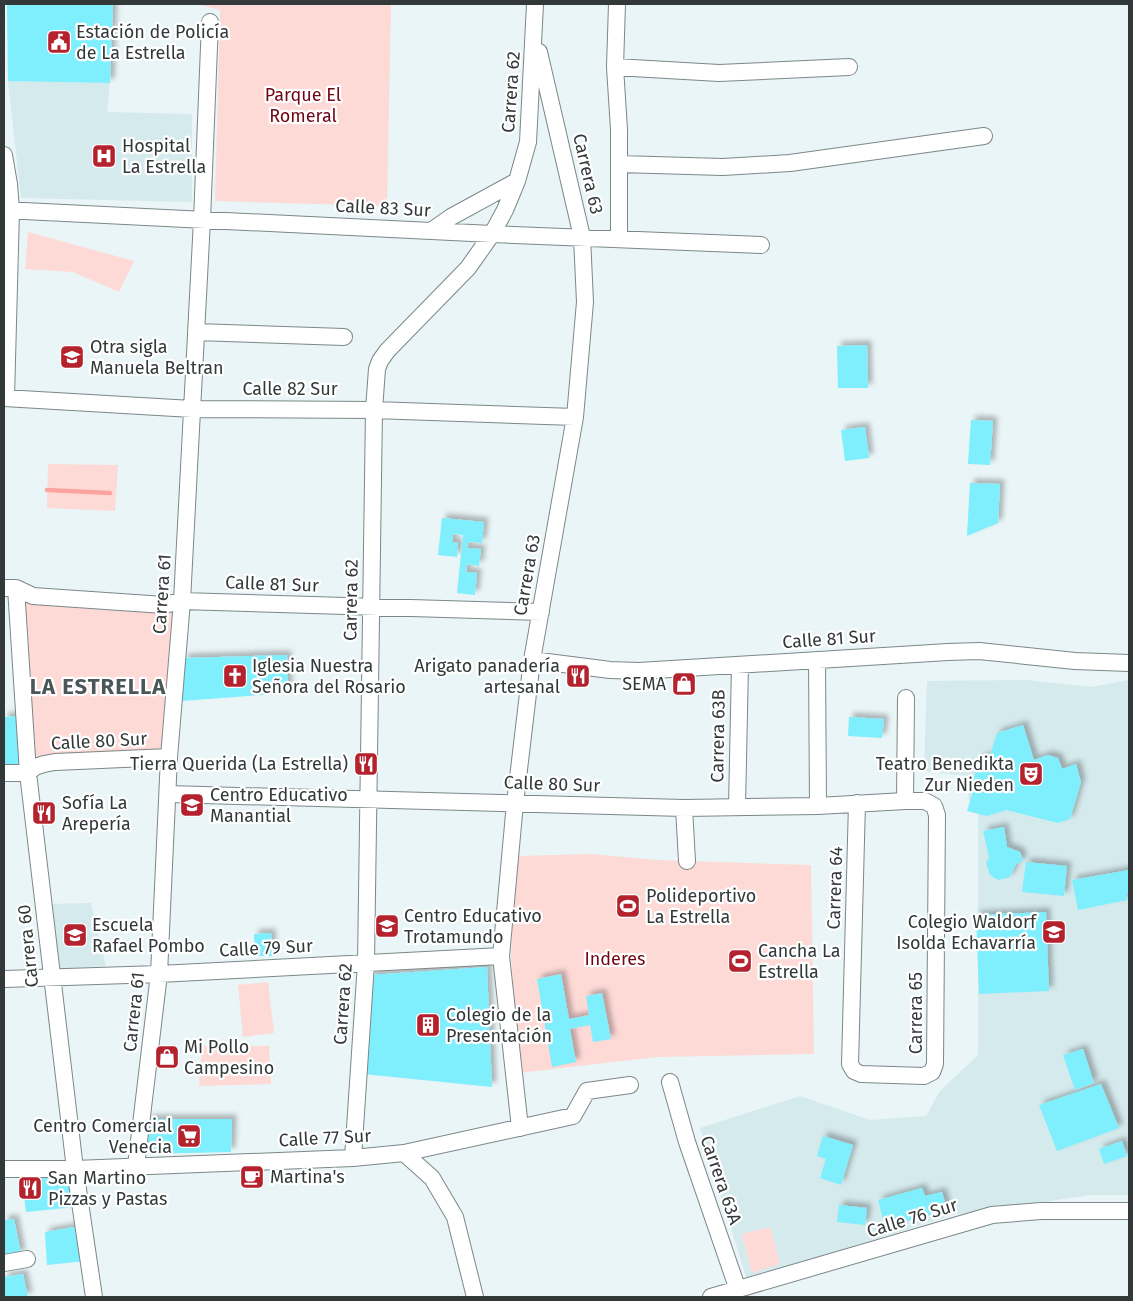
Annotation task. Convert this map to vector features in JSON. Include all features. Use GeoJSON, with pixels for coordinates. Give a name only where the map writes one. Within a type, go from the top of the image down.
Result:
{"type":"FeatureCollection","features":[{"type":"Feature","properties":{"kind":"street","name":"Carrera 62"},"geometry":{"type":"LineString","coordinates":[[353,1158],[366,963],[374,410],[377,369],[380,361],[468,268],[492,234],[505,210],[517,181],[528,142],[535,35],[535,4]]}},
{"type":"Feature","properties":{"kind":"street"},"geometry":{"type":"LineString","coordinates":[[617,4],[615,67],[619,130],[619,239]]}},
{"type":"Feature","properties":{"kind":"street","name":"Carrera 61"},"geometry":{"type":"LineString","coordinates":[[136,1166],[159,974],[170,757],[182,601],[202,220],[210,22]]}},
{"type":"Feature","properties":{"kind":"street","name":"Carrera 63"},"geometry":{"type":"LineString","coordinates":[[520,1128],[501,956],[515,803],[532,660],[575,417],[585,302],[582,237],[535,35]]}},
{"type":"Feature","properties":{"kind":"street"},"geometry":{"type":"LineString","coordinates":[[615,67],[720,73],[849,67]]}},
{"type":"Feature","properties":{"kind":"street"},"geometry":{"type":"LineString","coordinates":[[619,164],[723,167],[790,163],[984,136]]}},
{"type":"Feature","properties":{"kind":"street"},"geometry":{"type":"LineString","coordinates":[[4,155],[9,184],[7,210],[5,398]]}},
{"type":"Feature","properties":{"kind":"street"},"geometry":{"type":"LineString","coordinates":[[431,231],[451,217],[517,181]]}},
{"type":"Feature","properties":{"kind":"street","name":"Calle 83 Sur"},"geometry":{"type":"LineString","coordinates":[[7,210],[761,245]]}},
{"type":"Feature","properties":{"kind":"street"},"geometry":{"type":"LineString","coordinates":[[196,332],[344,337]]}},
{"type":"Feature","properties":{"kind":"street","name":"Calle 82 Sur"},"geometry":{"type":"LineString","coordinates":[[5,398],[192,409],[374,410],[575,417]]}},
{"type":"Feature","properties":{"kind":"street","name":"Calle 81 Sur"},"geometry":{"type":"LineString","coordinates":[[10,588],[33,596],[164,605],[182,601],[541,612]]}},
{"type":"Feature","properties":{"kind":"street","name":"Carrera 60"},"geometry":{"type":"LineString","coordinates":[[10,588],[28,773],[52,978],[75,1169],[94,1297]]}},
{"type":"Feature","properties":{"kind":"street","name":"Calle 81 Sur"},"geometry":{"type":"LineString","coordinates":[[532,660],[619,670],[660,670],[979,651],[1076,661],[1129,662]]}},
{"type":"Feature","properties":{"kind":"street"},"geometry":{"type":"LineString","coordinates":[[818,660],[818,806]]}},
{"type":"Feature","properties":{"kind":"street","name":"Carrera 63B"},"geometry":{"type":"LineString","coordinates":[[737,807],[740,665]]}},
{"type":"Feature","properties":{"kind":"street"},"geometry":{"type":"LineString","coordinates":[[905,800],[906,698]]}},
{"type":"Feature","properties":{"kind":"street","name":"Calle 80 Sur"},"geometry":{"type":"LineString","coordinates":[[4,773],[28,773],[35,767],[49,763],[170,757]]}},
{"type":"Feature","properties":{"kind":"street","name":"Calle 80 Sur"},"geometry":{"type":"LineString","coordinates":[[168,794],[684,808],[818,806],[905,800],[925,802],[934,806]]}},
{"type":"Feature","properties":{"kind":"street","name":"Carrera 64"},"geometry":{"type":"LineString","coordinates":[[850,1064],[857,803]]}},
{"type":"Feature","properties":{"kind":"street","name":"Carrera 65"},"geometry":{"type":"LineString","coordinates":[[850,1064],[854,1071],[861,1074],[924,1076],[932,1072],[935,1064],[937,814],[934,806]]}},
{"type":"Feature","properties":{"kind":"street"},"geometry":{"type":"LineString","coordinates":[[684,808],[687,861]]}},
{"type":"Feature","properties":{"kind":"street","name":"Calle 79 Sur"},"geometry":{"type":"LineString","coordinates":[[4,980],[501,956]]}},
{"type":"Feature","properties":{"kind":"street","name":"Carrera 63A"},"geometry":{"type":"LineString","coordinates":[[670,1082],[687,1142],[738,1290]]}},
{"type":"Feature","properties":{"kind":"street","name":"Calle 77 Sur"},"geometry":{"type":"LineString","coordinates":[[4,1169],[75,1169],[353,1158],[404,1153],[573,1116],[587,1091],[630,1085]]}},
{"type":"Feature","properties":{"kind":"street"},"geometry":{"type":"LineString","coordinates":[[404,1153],[432,1178],[454,1217],[475,1297]]}},
{"type":"Feature","properties":{"kind":"street","name":"Calle 76 Sur"},"geometry":{"type":"LineString","coordinates":[[711,1297],[992,1215],[1041,1211],[1129,1211]]}},
{"type":"Feature","properties":{"kind":"street"},"geometry":{"type":"LineString","coordinates":[[4,1263],[27,1259]]}},
{"type":"Feature","properties":{"kind":"shaded area","name":"Hospital La Estrella"},"geometry":{"type":"Polygon","coordinates":[[[8,81],[110,83],[107,112],[192,114],[192,202],[21,198],[8,81]]]}},
{"type":"Feature","properties":{"kind":"shaded area","name":"Colegio Waldorf Isolda Echavarría"},"geometry":{"type":"Polygon","coordinates":[[[1027,680],[1092,687],[1129,680],[1129,1195],[1091,1195],[952,1215],[747,1280],[700,1128],[800,1096],[870,1120],[926,1116],[940,1091],[978,1055],[977,801],[969,800],[967,776],[924,771],[927,681],[1027,680]]]}},
{"type":"Feature","properties":{"kind":"shaded area","name":"Escuela Rafael Pombo"},"geometry":{"type":"Polygon","coordinates":[[[91,903],[106,966],[56,969],[48,904],[91,903]]]}},
{"type":"Feature","properties":{"kind":"green space","name":"Parque El Romeral"},"geometry":{"type":"Polygon","coordinates":[[[196,4],[391,4],[387,206],[215,201],[220,10],[196,4]]]}},
{"type":"Feature","properties":{"kind":"green space"},"geometry":{"type":"Polygon","coordinates":[[[28,232],[134,261],[119,292],[73,272],[25,269],[28,232]]]}},
{"type":"Feature","properties":{"kind":"green space"},"geometry":{"type":"Polygon","coordinates":[[[48,464],[118,465],[115,511],[47,508],[48,464]]]}},
{"type":"Feature","properties":{"kind":"green space"},"geometry":{"type":"Polygon","coordinates":[[[16,588],[182,601],[169,757],[35,767],[16,588]]]}},
{"type":"Feature","properties":{"kind":"green space","name":"Inderes"},"geometry":{"type":"Polygon","coordinates":[[[591,854],[656,860],[811,865],[814,1054],[657,1057],[519,1073],[511,955],[516,856],[591,854]]]}},
{"type":"Feature","properties":{"kind":"green space"},"geometry":{"type":"Polygon","coordinates":[[[268,982],[274,1033],[243,1037],[238,985],[268,982]]]}},
{"type":"Feature","properties":{"kind":"green space"},"geometry":{"type":"Polygon","coordinates":[[[202,1046],[269,1046],[271,1084],[199,1086],[202,1046]]]}},
{"type":"Feature","properties":{"kind":"green space"},"geometry":{"type":"Polygon","coordinates":[[[770,1227],[780,1264],[752,1273],[742,1234],[770,1227]]]}},
{"type":"Feature","properties":{"kind":"building","name":"Estación de Policía de La Estrella"},"geometry":{"type":"Polygon","coordinates":[[[7,4],[113,4],[110,83],[8,81],[7,4]]]}},
{"type":"Feature","properties":{"kind":"building"},"geometry":{"type":"Polygon","coordinates":[[[867,345],[868,388],[838,388],[837,346],[867,345]]]}},
{"type":"Feature","properties":{"kind":"building"},"geometry":{"type":"Polygon","coordinates":[[[971,420],[993,421],[990,465],[968,464],[971,420]]]}},
{"type":"Feature","properties":{"kind":"building"},"geometry":{"type":"Polygon","coordinates":[[[865,427],[869,458],[845,461],[841,430],[865,427]]]}},
{"type":"Feature","properties":{"kind":"building"},"geometry":{"type":"Polygon","coordinates":[[[970,483],[1000,484],[998,523],[967,536],[970,483]]]}},
{"type":"Feature","properties":{"kind":"building"},"geometry":{"type":"Polygon","coordinates":[[[442,518],[484,522],[482,543],[468,542],[467,548],[481,549],[479,566],[467,564],[466,572],[477,573],[475,595],[457,593],[463,535],[453,534],[452,542],[458,543],[457,557],[438,555],[442,518]]]}},
{"type":"Feature","properties":{"kind":"building","name":"Iglesia Nuestra Señora del Rosario"},"geometry":{"type":"Polygon","coordinates":[[[287,655],[288,693],[182,701],[184,658],[287,655]]]}},
{"type":"Feature","properties":{"kind":"building"},"geometry":{"type":"Polygon","coordinates":[[[17,716],[20,767],[4,766],[4,717],[17,716]]]}},
{"type":"Feature","properties":{"kind":"building"},"geometry":{"type":"Polygon","coordinates":[[[849,717],[884,719],[882,738],[848,736],[849,717]]]}},
{"type":"Feature","properties":{"kind":"building"},"geometry":{"type":"Polygon","coordinates":[[[1023,725],[1034,760],[1048,755],[1058,758],[1062,769],[1076,764],[1081,782],[1070,819],[1058,823],[1006,810],[987,816],[967,811],[975,785],[973,781],[979,759],[990,756],[997,733],[1023,725]]]}},
{"type":"Feature","properties":{"kind":"building"},"geometry":{"type":"Polygon","coordinates":[[[1004,827],[1007,847],[1020,852],[1023,861],[1016,864],[1010,877],[998,880],[990,875],[986,863],[989,858],[983,831],[1004,827]]]}},
{"type":"Feature","properties":{"kind":"building"},"geometry":{"type":"Polygon","coordinates":[[[1026,862],[1067,866],[1064,896],[1022,892],[1026,862]]]}},
{"type":"Feature","properties":{"kind":"building"},"geometry":{"type":"Polygon","coordinates":[[[1129,870],[1129,893],[1126,894],[1127,900],[1078,910],[1072,880],[1129,870]]]}},
{"type":"Feature","properties":{"kind":"building"},"geometry":{"type":"Polygon","coordinates":[[[1046,912],[1049,991],[979,994],[976,915],[1046,912]]]}},
{"type":"Feature","properties":{"kind":"building"},"geometry":{"type":"Polygon","coordinates":[[[271,933],[272,956],[255,956],[254,934],[271,933]]]}},
{"type":"Feature","properties":{"kind":"building","name":"Colegio de la Presentación"},"geometry":{"type":"Polygon","coordinates":[[[487,967],[492,1087],[363,1074],[370,975],[487,967]]]}},
{"type":"Feature","properties":{"kind":"building"},"geometry":{"type":"Polygon","coordinates":[[[561,974],[569,1019],[589,1015],[586,996],[602,993],[611,1039],[593,1042],[590,1025],[570,1029],[576,1062],[552,1067],[537,979],[561,974]]]}},
{"type":"Feature","properties":{"kind":"building"},"geometry":{"type":"Polygon","coordinates":[[[1083,1049],[1094,1083],[1075,1090],[1063,1055],[1083,1049]]]}},
{"type":"Feature","properties":{"kind":"building"},"geometry":{"type":"Polygon","coordinates":[[[1101,1084],[1119,1128],[1057,1151],[1039,1105],[1101,1084]]]}},
{"type":"Feature","properties":{"kind":"building","name":"Centro Comercial Venecia"},"geometry":{"type":"Polygon","coordinates":[[[148,1119],[232,1119],[231,1152],[145,1154],[148,1119]]]}},
{"type":"Feature","properties":{"kind":"building"},"geometry":{"type":"Polygon","coordinates":[[[823,1136],[853,1145],[841,1185],[820,1178],[826,1159],[817,1156],[823,1136]]]}},
{"type":"Feature","properties":{"kind":"building"},"geometry":{"type":"Polygon","coordinates":[[[1122,1141],[1127,1156],[1104,1164],[1099,1149],[1122,1141]]]}},
{"type":"Feature","properties":{"kind":"building"},"geometry":{"type":"Polygon","coordinates":[[[70,1177],[75,1207],[26,1212],[22,1180],[70,1177]]]}},
{"type":"Feature","properties":{"kind":"building"},"geometry":{"type":"Polygon","coordinates":[[[922,1188],[925,1196],[942,1192],[947,1210],[885,1227],[878,1200],[922,1188]]]}},
{"type":"Feature","properties":{"kind":"building"},"geometry":{"type":"Polygon","coordinates":[[[839,1205],[867,1208],[865,1225],[837,1222],[839,1205]]]}},
{"type":"Feature","properties":{"kind":"building"},"geometry":{"type":"Polygon","coordinates":[[[14,1219],[21,1254],[4,1257],[4,1220],[14,1219]]]}},
{"type":"Feature","properties":{"kind":"building"},"geometry":{"type":"Polygon","coordinates":[[[80,1226],[85,1261],[47,1265],[45,1232],[80,1226]]]}},
{"type":"Feature","properties":{"kind":"building"},"geometry":{"type":"Polygon","coordinates":[[[23,1274],[28,1297],[4,1297],[4,1277],[23,1274]]]}},
{"type":"Feature","properties":{"kind":"waterway"},"geometry":{"type":"LineString","coordinates":[[47,490],[110,493]]}},
{"type":"Feature","properties":{"kind":"place","name":"Estación de Policía de La Estrella"},"geometry":{"type":"Point","coordinates":[59,42]}},
{"type":"Feature","properties":{"kind":"place","name":"Hospital La Estrella"},"geometry":{"type":"Point","coordinates":[104,156]}},
{"type":"Feature","properties":{"kind":"place","name":"Otra sigla Manuela Beltran"},"geometry":{"type":"Point","coordinates":[72,357]}},
{"type":"Feature","properties":{"kind":"place","name":"Iglesia Nuestra Señora del Rosario"},"geometry":{"type":"Point","coordinates":[235,676]}},
{"type":"Feature","properties":{"kind":"place","name":"Arigato panadería artesanal"},"geometry":{"type":"Point","coordinates":[578,676]}},
{"type":"Feature","properties":{"kind":"place","name":"SEMA"},"geometry":{"type":"Point","coordinates":[684,684]}},
{"type":"Feature","properties":{"kind":"place","name":"Tierra Querida (La Estrella)"},"geometry":{"type":"Point","coordinates":[366,764]}},
{"type":"Feature","properties":{"kind":"place","name":"Teatro Benedikta Zur Nieden"},"geometry":{"type":"Point","coordinates":[1031,774]}},
{"type":"Feature","properties":{"kind":"place","name":"Centro Educativo Manantial"},"geometry":{"type":"Point","coordinates":[192,805]}},
{"type":"Feature","properties":{"kind":"place","name":"Sofía La Arepería"},"geometry":{"type":"Point","coordinates":[44,813]}},
{"type":"Feature","properties":{"kind":"place","name":"Polideportivo La Estrella"},"geometry":{"type":"Point","coordinates":[628,906]}},
{"type":"Feature","properties":{"kind":"place","name":"Centro Educativo Trotamundo"},"geometry":{"type":"Point","coordinates":[387,926]}},
{"type":"Feature","properties":{"kind":"place","name":"Colegio Waldorf Isolda Echavarría"},"geometry":{"type":"Point","coordinates":[1054,932]}},
{"type":"Feature","properties":{"kind":"place","name":"Escuela Rafael Pombo"},"geometry":{"type":"Point","coordinates":[75,935]}},
{"type":"Feature","properties":{"kind":"place","name":"Cancha La Estrella"},"geometry":{"type":"Point","coordinates":[740,961]}},
{"type":"Feature","properties":{"kind":"place","name":"Colegio de la Presentación"},"geometry":{"type":"Point","coordinates":[428,1025]}},
{"type":"Feature","properties":{"kind":"place","name":"Mi Pollo Campesino"},"geometry":{"type":"Point","coordinates":[167,1057]}},
{"type":"Feature","properties":{"kind":"place","name":"Centro Comercial Venecia"},"geometry":{"type":"Point","coordinates":[189,1136]}},
{"type":"Feature","properties":{"kind":"place","name":"Martina's"},"geometry":{"type":"Point","coordinates":[252,1177]}},
{"type":"Feature","properties":{"kind":"place","name":"San Martino Pizzas y Pastas"},"geometry":{"type":"Point","coordinates":[30,1188]}},
{"type":"Feature","properties":{"kind":"district","name":"LA ESTRELLA"},"geometry":{"type":"Point","coordinates":[98,686]}}]}
